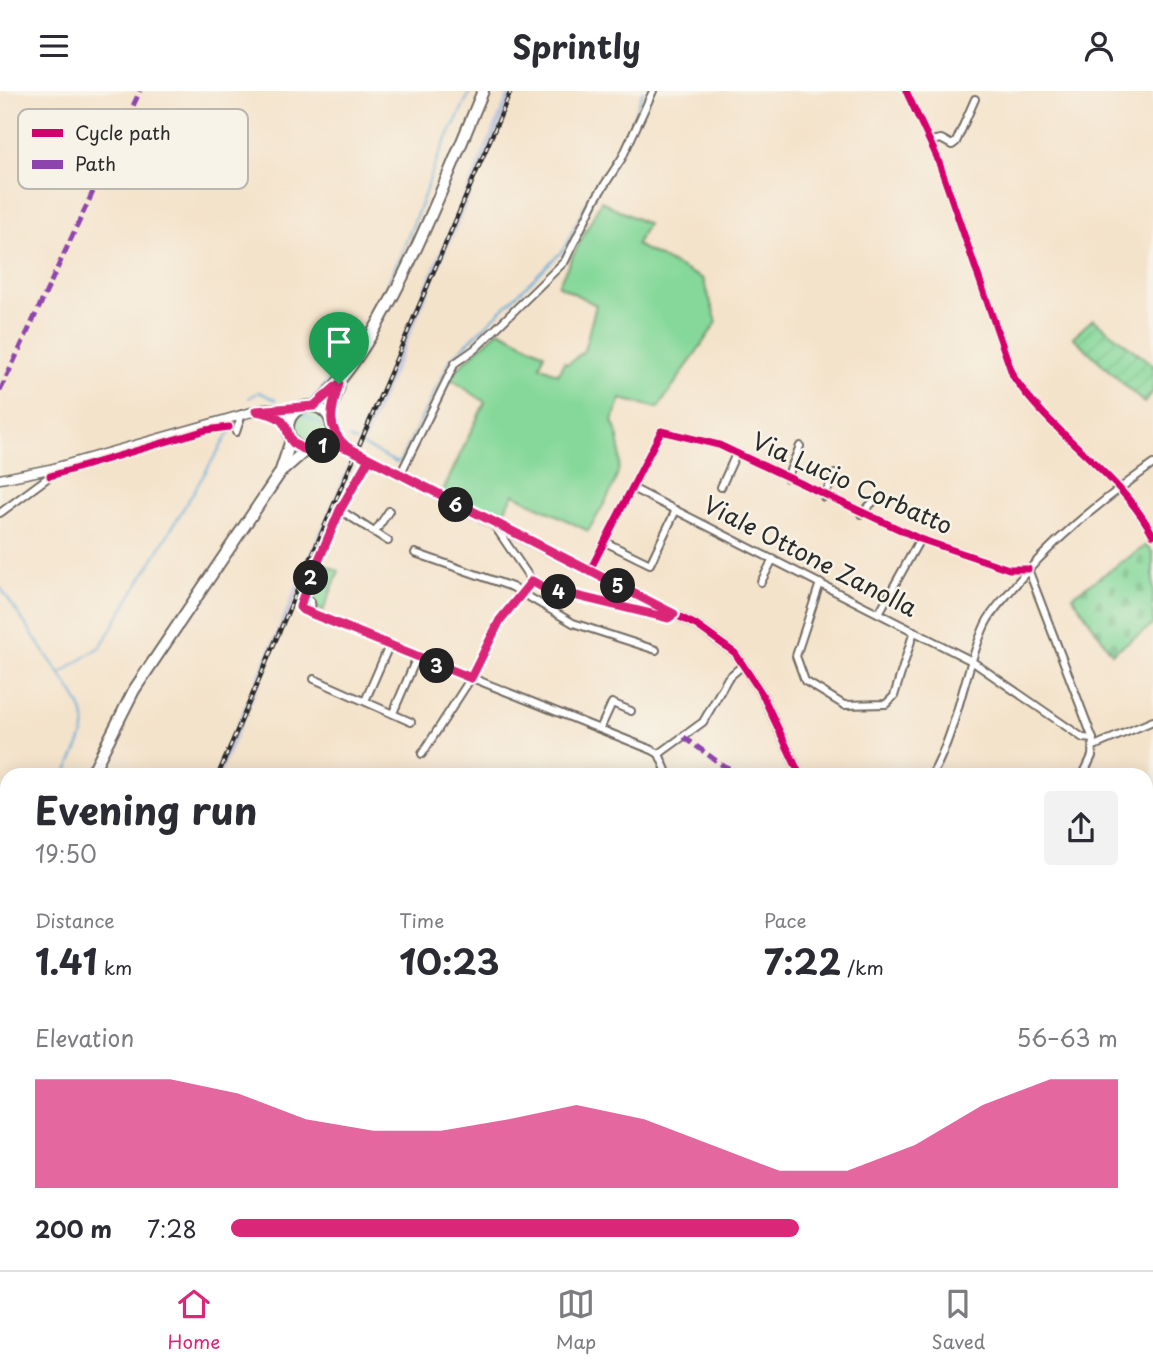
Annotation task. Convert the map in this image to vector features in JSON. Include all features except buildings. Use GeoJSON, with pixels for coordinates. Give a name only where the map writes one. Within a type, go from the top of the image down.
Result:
{"type":"FeatureCollection","features":[{"type":"Feature","properties":{"kind":"main road"},"geometry":{"type":"LineString","coordinates":[[279,473],[306,450],[323,446],[332,432],[329,416],[339,384],[397,285],[483,91]]}},
{"type":"Feature","properties":{"kind":"main road"},"geometry":{"type":"LineString","coordinates":[[95,768],[134,690],[279,473],[291,440],[288,425],[299,409],[314,406],[339,384]]}},
{"type":"Feature","properties":{"kind":"main road"},"geometry":{"type":"LineString","coordinates":[[314,406],[329,416]]}},
{"type":"Feature","properties":{"kind":"main road"},"geometry":{"type":"LineString","coordinates":[[291,440],[306,450]]}},
{"type":"Feature","properties":{"kind":"street"},"geometry":{"type":"LineString","coordinates":[[400,475],[456,363],[475,349],[565,261],[597,198],[622,158],[653,91]]}},
{"type":"Feature","properties":{"kind":"street"},"geometry":{"type":"LineString","coordinates":[[906,91],[930,141],[1013,376],[1036,405],[1139,510],[1153,535]]}},
{"type":"Feature","properties":{"kind":"street"},"geometry":{"type":"LineString","coordinates":[[930,141],[942,139],[951,145],[956,142],[975,99]]}},
{"type":"Feature","properties":{"kind":"street"},"geometry":{"type":"LineString","coordinates":[[0,479],[50,469],[242,414],[299,409]]}},
{"type":"Feature","properties":{"kind":"street"},"geometry":{"type":"LineString","coordinates":[[256,411],[276,415],[288,425]]}},
{"type":"Feature","properties":{"kind":"street"},"geometry":{"type":"LineString","coordinates":[[236,432],[242,414]]}},
{"type":"Feature","properties":{"kind":"street"},"geometry":{"type":"LineString","coordinates":[[332,432],[347,447],[494,525],[696,625],[735,653],[762,694],[797,768]]}},
{"type":"Feature","properties":{"kind":"street","name":"Via Lucio Corbatto"},"geometry":{"type":"LineString","coordinates":[[632,488],[661,432],[719,445],[861,514],[920,539],[1009,569],[1028,569]]}},
{"type":"Feature","properties":{"kind":"street"},"geometry":{"type":"LineString","coordinates":[[323,446],[347,447]]}},
{"type":"Feature","properties":{"kind":"street"},"geometry":{"type":"LineString","coordinates":[[787,478],[800,446]]}},
{"type":"Feature","properties":{"kind":"street"},"geometry":{"type":"LineString","coordinates":[[721,487],[736,454]]}},
{"type":"Feature","properties":{"kind":"street"},"geometry":{"type":"LineString","coordinates":[[369,459],[340,510],[300,607],[389,646],[659,754],[665,768]]}},
{"type":"Feature","properties":{"kind":"street"},"geometry":{"type":"LineString","coordinates":[[936,768],[960,704],[970,660],[986,621],[1028,569],[1069,527],[1153,464]]}},
{"type":"Feature","properties":{"kind":"street"},"geometry":{"type":"LineString","coordinates":[[0,513],[50,476],[50,469]]}},
{"type":"Feature","properties":{"kind":"street"},"geometry":{"type":"LineString","coordinates":[[824,496],[835,474]]}},
{"type":"Feature","properties":{"kind":"street"},"geometry":{"type":"LineString","coordinates":[[589,572],[632,488]]}},
{"type":"Feature","properties":{"kind":"street","name":"Viale Ottone Zanolla"},"geometry":{"type":"LineString","coordinates":[[632,488],[970,660],[1083,738],[1093,742]]}},
{"type":"Feature","properties":{"kind":"street"},"geometry":{"type":"LineString","coordinates":[[861,514],[875,501]]}},
{"type":"Feature","properties":{"kind":"street"},"geometry":{"type":"LineString","coordinates":[[340,510],[388,541]]}},
{"type":"Feature","properties":{"kind":"street"},"geometry":{"type":"LineString","coordinates":[[605,541],[650,563],[676,510]]}},
{"type":"Feature","properties":{"kind":"street"},"geometry":{"type":"LineString","coordinates":[[375,532],[389,512]]}},
{"type":"Feature","properties":{"kind":"street"},"geometry":{"type":"LineString","coordinates":[[494,525],[532,581],[544,588],[668,618],[674,614]]}},
{"type":"Feature","properties":{"kind":"street"},"geometry":{"type":"LineString","coordinates":[[879,613],[920,539]]}},
{"type":"Feature","properties":{"kind":"street"},"geometry":{"type":"LineString","coordinates":[[415,553],[512,587],[573,623],[656,650]]}},
{"type":"Feature","properties":{"kind":"street"},"geometry":{"type":"LineString","coordinates":[[761,582],[773,559]]}},
{"type":"Feature","properties":{"kind":"street"},"geometry":{"type":"LineString","coordinates":[[1009,569],[1018,581]]}},
{"type":"Feature","properties":{"kind":"street"},"geometry":{"type":"LineString","coordinates":[[1028,569],[1093,742],[1085,768]]}},
{"type":"Feature","properties":{"kind":"street"},"geometry":{"type":"LineString","coordinates":[[422,754],[471,678],[500,620],[532,581]]}},
{"type":"Feature","properties":{"kind":"street"},"geometry":{"type":"LineString","coordinates":[[820,583],[796,656],[805,681],[845,705],[886,704],[894,696],[914,631]]}},
{"type":"Feature","properties":{"kind":"street"},"geometry":{"type":"LineString","coordinates":[[365,701],[389,646]]}},
{"type":"Feature","properties":{"kind":"street"},"geometry":{"type":"LineString","coordinates":[[393,713],[417,657]]}},
{"type":"Feature","properties":{"kind":"street"},"geometry":{"type":"LineString","coordinates":[[659,754],[703,722],[728,678],[743,664]]}},
{"type":"Feature","properties":{"kind":"street"},"geometry":{"type":"LineString","coordinates":[[314,679],[411,722]]}},
{"type":"Feature","properties":{"kind":"street"},"geometry":{"type":"LineString","coordinates":[[600,729],[612,703],[631,711]]}},
{"type":"Feature","properties":{"kind":"street"},"geometry":{"type":"LineString","coordinates":[[1093,742],[1153,721]]}},
{"type":"Feature","properties":{"kind":"shaded area"},"geometry":{"type":"Polygon","coordinates":[[[509,91],[515,91],[364,443],[359,440],[509,91]]]}},
{"type":"Feature","properties":{"kind":"shaded area"},"geometry":{"type":"Polygon","coordinates":[[[353,454],[357,456],[286,622],[223,768],[218,768],[353,454]]]}},
{"type":"Feature","properties":{"kind":"green space"},"geometry":{"type":"Polygon","coordinates":[[[601,201],[647,224],[636,245],[703,279],[717,322],[658,408],[621,399],[612,421],[620,451],[616,478],[588,531],[514,494],[498,521],[442,493],[485,402],[451,379],[459,367],[499,330],[544,353],[540,366],[558,374],[564,362],[568,364],[584,351],[596,305],[558,285],[601,201]]]}},
{"type":"Feature","properties":{"kind":"green space"},"geometry":{"type":"Polygon","coordinates":[[[1093,319],[1153,365],[1153,392],[1144,403],[1073,337],[1093,319]]]}},
{"type":"Feature","properties":{"kind":"green space"},"geometry":{"type":"Polygon","coordinates":[[[310,410],[323,415],[328,428],[323,441],[310,446],[297,441],[292,428],[297,415],[310,410]]]}},
{"type":"Feature","properties":{"kind":"green space"},"geometry":{"type":"Polygon","coordinates":[[[1147,545],[1153,553],[1153,625],[1112,653],[1072,596],[1147,545]]]}},
{"type":"Feature","properties":{"kind":"green space"},"geometry":{"type":"Polygon","coordinates":[[[321,563],[339,571],[323,611],[313,606],[311,600],[306,597],[321,563]]]}},
{"type":"Feature","properties":{"kind":"waterway"},"geometry":{"type":"LineString","coordinates":[[320,391],[356,342],[386,287],[436,163],[470,91]]}},
{"type":"Feature","properties":{"kind":"waterway"},"geometry":{"type":"LineString","coordinates":[[364,446],[397,463],[400,461],[451,359],[564,249],[587,201],[608,170],[630,127],[643,91]]}},
{"type":"Feature","properties":{"kind":"waterway"},"geometry":{"type":"LineString","coordinates":[[249,398],[259,392],[276,400]]}},
{"type":"Feature","properties":{"kind":"waterway"},"geometry":{"type":"LineString","coordinates":[[301,414],[329,428]]}},
{"type":"Feature","properties":{"kind":"waterway"},"geometry":{"type":"LineString","coordinates":[[68,768],[80,744],[85,723],[79,703],[60,674],[101,646],[236,421]]}},
{"type":"Feature","properties":{"kind":"waterway"},"geometry":{"type":"LineString","coordinates":[[348,438],[356,442]]}},
{"type":"Feature","properties":{"kind":"waterway"},"geometry":{"type":"LineString","coordinates":[[0,587],[59,673]]}},
{"type":"Feature","properties":{"kind":"railway"},"geometry":{"type":"LineString","coordinates":[[221,768],[511,91]]}},
{"type":"Feature","properties":{"kind":"marked path"},"geometry":{"type":"LineString","coordinates":[[132,109],[140,91]]}},
{"type":"Feature","properties":{"kind":"marked path"},"geometry":{"type":"LineString","coordinates":[[0,391],[94,189]]}},
{"type":"Feature","properties":{"kind":"marked path"},"geometry":{"type":"LineString","coordinates":[[684,737],[729,768]]}},
{"type":"Feature","properties":{"kind":"cycle path"},"geometry":{"type":"LineString","coordinates":[[906,91],[937,157],[1013,376],[1047,417],[1123,492],[1153,535]]}},
{"type":"Feature","properties":{"kind":"cycle path"},"geometry":{"type":"LineString","coordinates":[[50,476],[206,430],[229,427]]}},
{"type":"Feature","properties":{"kind":"cycle path"},"geometry":{"type":"LineString","coordinates":[[589,572],[661,431],[719,445],[920,539],[1009,569],[1028,569]]}},
{"type":"Feature","properties":{"kind":"cycle path"},"geometry":{"type":"LineString","coordinates":[[332,432],[354,451],[494,525],[696,625],[735,653],[762,694],[797,768]]}},
{"type":"Feature","properties":{"kind":"route"},"geometry":{"type":"LineString","coordinates":[[339,384],[314,406],[256,411],[281,418],[288,425],[291,440],[300,448],[312,450],[323,446],[347,447],[369,459],[354,481],[340,510],[300,604],[308,614],[471,678],[500,620],[532,581],[544,588],[668,618],[674,614],[494,525],[347,447],[332,432],[329,416],[339,384]]}}]}
